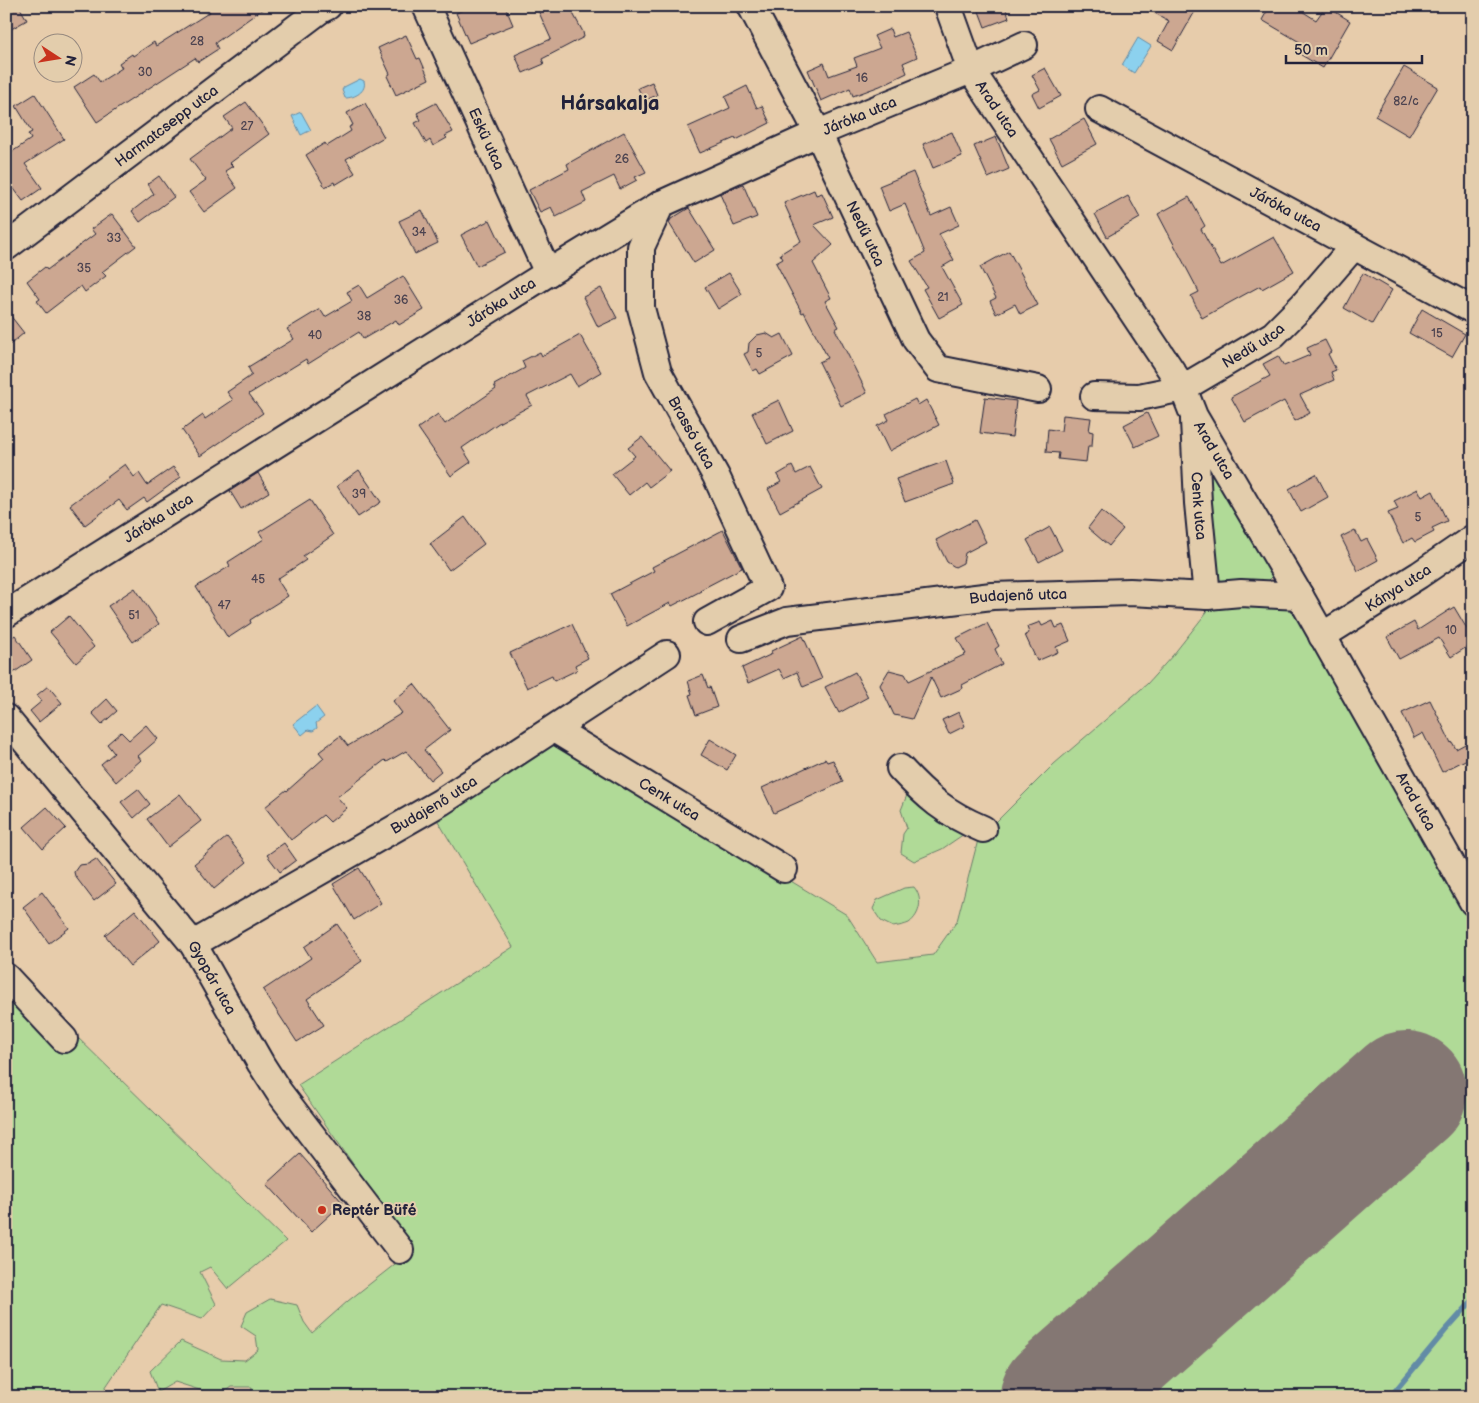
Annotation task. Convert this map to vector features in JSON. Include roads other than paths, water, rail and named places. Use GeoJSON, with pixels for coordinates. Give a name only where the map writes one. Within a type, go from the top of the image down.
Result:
{"type":"FeatureCollection","features":[{"type":"Feature","properties":{"kind":"street","name":"Harmatcsepp utca"},"geometry":{"type":"LineString","coordinates":[[6,247],[320,10],[328,6]]}},
{"type":"Feature","properties":{"kind":"street","name":"Eskü utca"},"geometry":{"type":"LineString","coordinates":[[426,6],[548,272]]}},
{"type":"Feature","properties":{"kind":"street","name":"Nedű utca"},"geometry":{"type":"LineString","coordinates":[[751,6],[818,133],[916,340],[938,370],[1038,388]]}},
{"type":"Feature","properties":{"kind":"street","name":"Arad utca"},"geometry":{"type":"LineString","coordinates":[[948,6],[971,70],[1184,388],[1194,416],[1471,893]]}},
{"type":"Feature","properties":{"kind":"street","name":"Járóka utca"},"geometry":{"type":"LineString","coordinates":[[6,614],[548,272],[660,204],[818,133],[971,70],[1024,45]]}},
{"type":"Feature","properties":{"kind":"street","name":"Járóka utca"},"geometry":{"type":"LineString","coordinates":[[1099,109],[1473,310]]}},
{"type":"Feature","properties":{"kind":"street","name":"Brassó utca"},"geometry":{"type":"LineString","coordinates":[[660,204],[641,247],[641,308],[658,372],[716,476],[768,588],[707,622]]}},
{"type":"Feature","properties":{"kind":"street","name":"Nedű utca"},"geometry":{"type":"LineString","coordinates":[[1094,396],[1139,397],[1184,388],[1273,335],[1303,305],[1354,246]]}},
{"type":"Feature","properties":{"kind":"street","name":"Cenk utca"},"geometry":{"type":"LineString","coordinates":[[1194,416],[1198,503],[1207,596]]}},
{"type":"Feature","properties":{"kind":"street","name":"Kánya utca"},"geometry":{"type":"LineString","coordinates":[[1322,636],[1419,575],[1473,538]]}},
{"type":"Feature","properties":{"kind":"street","name":"Budajenő utca"},"geometry":{"type":"LineString","coordinates":[[741,639],[787,621],[992,596],[1130,592],[1207,596],[1241,593],[1300,596]]}},
{"type":"Feature","properties":{"kind":"street","name":"Budajenő utca"},"geometry":{"type":"LineString","coordinates":[[193,944],[441,802],[667,654]]}},
{"type":"Feature","properties":{"kind":"street","name":"Gyopár utca"},"geometry":{"type":"LineString","coordinates":[[6,718],[193,944],[270,1078],[400,1250]]}},
{"type":"Feature","properties":{"kind":"street","name":"Cenk utca"},"geometry":{"type":"LineString","coordinates":[[554,729],[784,870]]}},
{"type":"Feature","properties":{"kind":"street"},"geometry":{"type":"LineString","coordinates":[[900,768],[926,795],[958,818],[983,828]]}},
{"type":"Feature","properties":{"kind":"street"},"geometry":{"type":"LineString","coordinates":[[6,977],[64,1039]]}},
{"type":"Feature","properties":{"kind":"water"},"geometry":{"type":"Polygon","coordinates":[[[1138,38],[1151,46],[1134,73],[1122,65],[1138,38]]]}},
{"type":"Feature","properties":{"kind":"water"},"geometry":{"type":"Polygon","coordinates":[[[360,79],[364,81],[362,91],[353,97],[345,98],[342,90],[344,87],[360,79]]]}},
{"type":"Feature","properties":{"kind":"water"},"geometry":{"type":"Polygon","coordinates":[[[301,112],[311,130],[301,135],[292,116],[301,112]]]}},
{"type":"Feature","properties":{"kind":"water"},"geometry":{"type":"Polygon","coordinates":[[[316,706],[324,717],[316,723],[317,728],[313,731],[308,730],[302,735],[293,724],[316,706]]]}},
{"type":"Feature","properties":{"kind":"waterway"},"geometry":{"type":"LineString","coordinates":[[1390,1397],[1473,1300]]}},
{"type":"Feature","properties":{"kind":"place","name":"Reptér Büfé"},"geometry":{"type":"Point","coordinates":[322,1210]}},
{"type":"Feature","properties":{"kind":"district","name":"Hársakalja"},"geometry":{"type":"Point","coordinates":[610,104]}}]}
